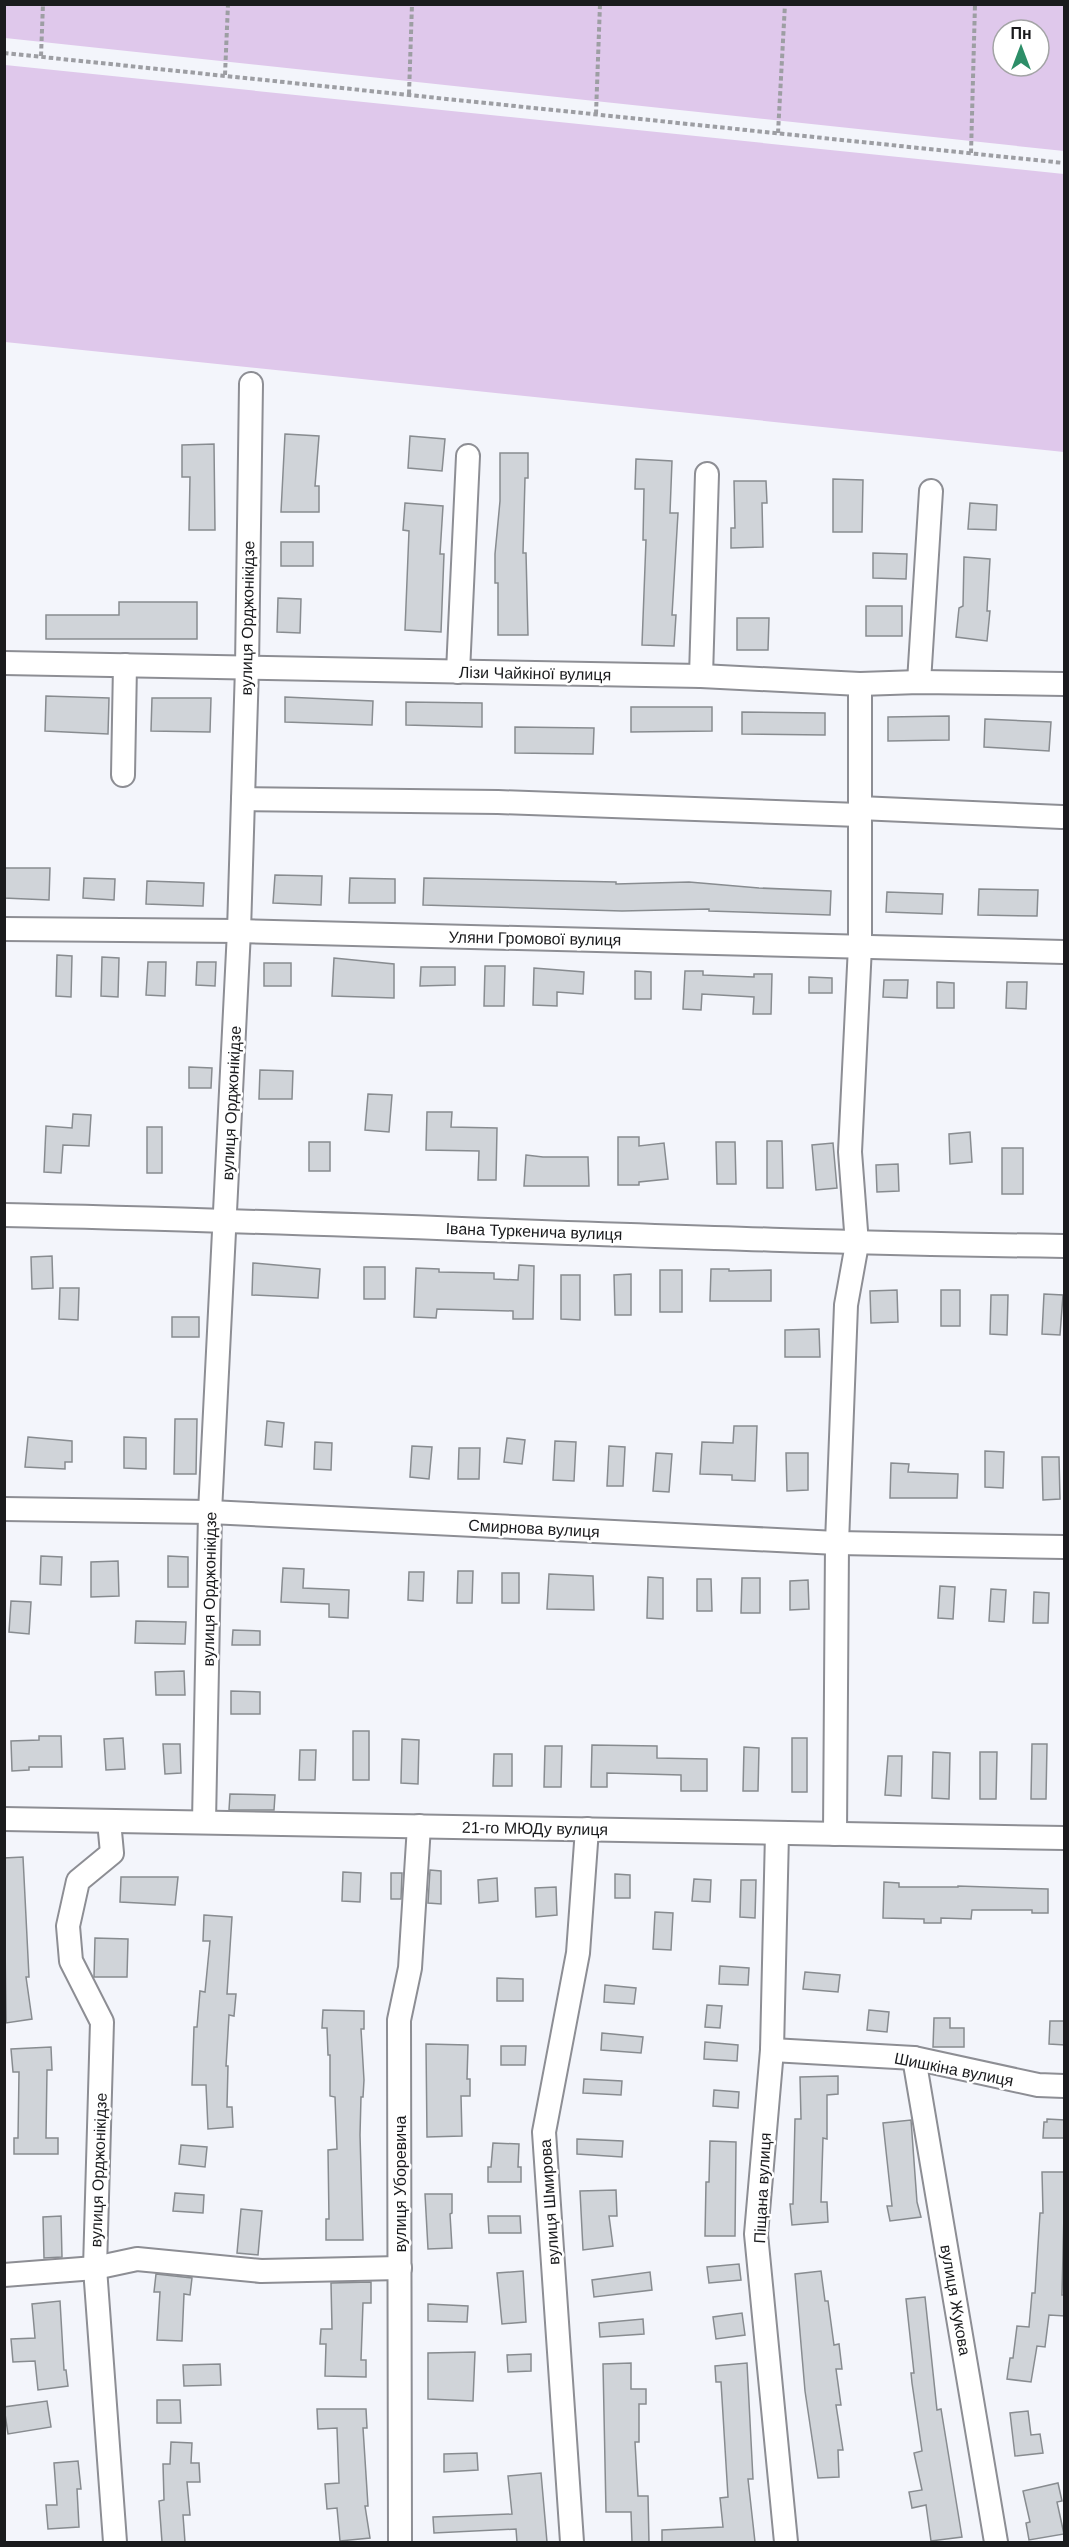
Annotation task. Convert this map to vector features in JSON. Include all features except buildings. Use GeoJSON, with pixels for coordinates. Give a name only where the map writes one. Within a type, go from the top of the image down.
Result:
{"type":"FeatureCollection","features":[{"type":"Feature","properties":{"kind":"street","name":"вулиця Орджонікідзе"},"geometry":{"type":"LineString","coordinates":[[204,1822],[210,1512],[239,931],[247,667],[251,384]]}},
{"type":"Feature","properties":{"kind":"street"},"geometry":{"type":"LineString","coordinates":[[458,672],[468,456]]}},
{"type":"Feature","properties":{"kind":"street"},"geometry":{"type":"LineString","coordinates":[[701,676],[706,474]]}},
{"type":"Feature","properties":{"kind":"street"},"geometry":{"type":"LineString","coordinates":[[919,682],[931,491]]}},
{"type":"Feature","properties":{"kind":"street","name":"Лізи Чайкіної вулиця"},"geometry":{"type":"LineString","coordinates":[[4,663],[701,676],[860,684],[919,682],[1065,684]]}},
{"type":"Feature","properties":{"kind":"street"},"geometry":{"type":"LineString","coordinates":[[123,775],[124,665]]}},
{"type":"Feature","properties":{"kind":"street"},"geometry":{"type":"LineString","coordinates":[[835,1834],[837,1543],[846,1305],[857,1244],[850,1152],[860,946],[860,684]]}},
{"type":"Feature","properties":{"kind":"street"},"geometry":{"type":"LineString","coordinates":[[243,799],[498,802],[1062,817]]}},
{"type":"Feature","properties":{"kind":"street","name":"Уляни Громової вулиця"},"geometry":{"type":"LineString","coordinates":[[4,929],[239,931],[1065,952]]}},
{"type":"Feature","properties":{"kind":"street","name":"Івана Туркенича вулиця"},"geometry":{"type":"LineString","coordinates":[[4,1215],[226,1220],[857,1244],[1065,1246]]}},
{"type":"Feature","properties":{"kind":"street","name":"Смирнова вулиця"},"geometry":{"type":"LineString","coordinates":[[4,1509],[210,1512],[837,1543],[1065,1547]]}},
{"type":"Feature","properties":{"kind":"street","name":"21-го МЮДу вулиця"},"geometry":{"type":"LineString","coordinates":[[4,1819],[1065,1838]]}},
{"type":"Feature","properties":{"kind":"street","name":"вулиця Орджонікідзе"},"geometry":{"type":"LineString","coordinates":[[109,1821],[112,1853],[78,1881],[68,1926],[71,1961],[102,2022],[95,2268],[115,2542]]}},
{"type":"Feature","properties":{"kind":"street","name":"вулиця Уборевича"},"geometry":{"type":"LineString","coordinates":[[400,2542],[399,2020],[410,1968],[419,1826]]}},
{"type":"Feature","properties":{"kind":"street","name":"вулиця Шмирова"},"geometry":{"type":"LineString","coordinates":[[572,2542],[544,2132],[578,1953],[587,1829]]}},
{"type":"Feature","properties":{"kind":"street","name":"Піщана вулиця"},"geometry":{"type":"LineString","coordinates":[[777,1833],[772,2050],[756,2234],[786,2542]]}},
{"type":"Feature","properties":{"kind":"street","name":"Шишкіна вулиця"},"geometry":{"type":"LineString","coordinates":[[772,2050],[914,2058],[1038,2085],[1065,2086]]}},
{"type":"Feature","properties":{"kind":"street","name":"вулиця Жукова"},"geometry":{"type":"LineString","coordinates":[[914,2058],[996,2542]]}},
{"type":"Feature","properties":{"kind":"street"},"geometry":{"type":"LineString","coordinates":[[4,2275],[95,2268],[137,2259],[261,2271],[400,2268]]}},
{"type":"Feature","properties":{"kind":"path"},"geometry":{"type":"LineString","coordinates":[[41,56],[43,4]]}},
{"type":"Feature","properties":{"kind":"path"},"geometry":{"type":"LineString","coordinates":[[225,75],[228,4]]}},
{"type":"Feature","properties":{"kind":"path"},"geometry":{"type":"LineString","coordinates":[[409,94],[412,4]]}},
{"type":"Feature","properties":{"kind":"path"},"geometry":{"type":"LineString","coordinates":[[596,114],[600,4]]}},
{"type":"Feature","properties":{"kind":"path"},"geometry":{"type":"LineString","coordinates":[[778,133],[785,4]]}},
{"type":"Feature","properties":{"kind":"path"},"geometry":{"type":"LineString","coordinates":[[971,153],[975,4]]}},
{"type":"Feature","properties":{"kind":"path"},"geometry":{"type":"LineString","coordinates":[[4,53],[1065,162]]}},
{"type":"Feature","properties":{"kind":"shaded area"},"geometry":{"type":"Polygon","coordinates":[[[5,4],[1064,5],[1064,151],[5,38],[5,4]]]}},
{"type":"Feature","properties":{"kind":"shaded area"},"geometry":{"type":"Polygon","coordinates":[[[5,65],[1064,174],[1064,452],[5,342],[5,65]]]}}]}
